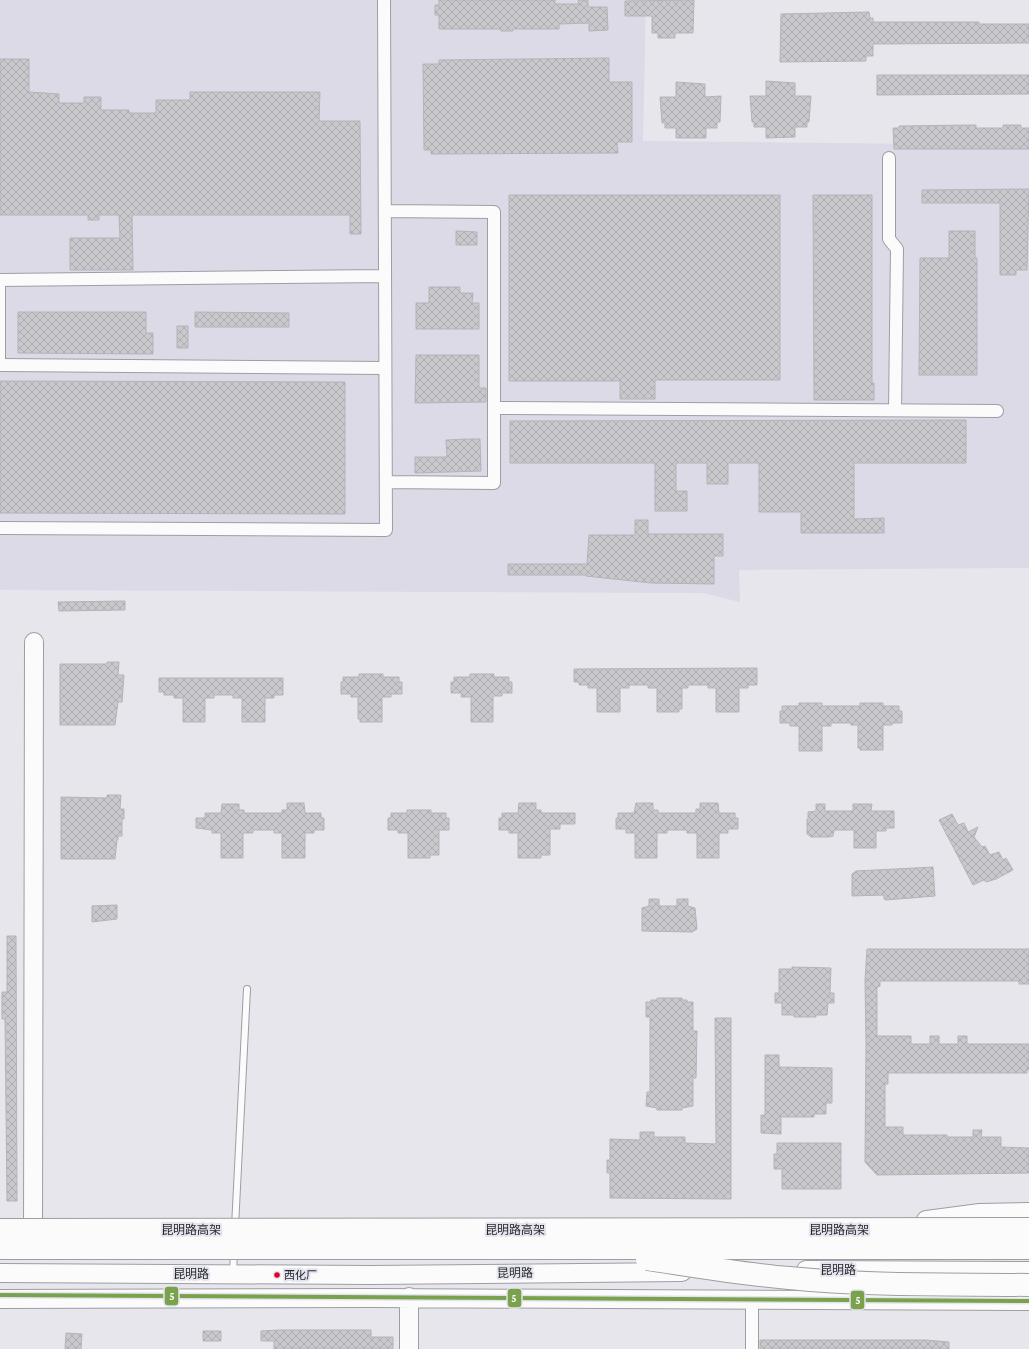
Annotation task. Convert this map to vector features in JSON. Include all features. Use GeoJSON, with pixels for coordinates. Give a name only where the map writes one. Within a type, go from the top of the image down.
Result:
{"type":"FeatureCollection","features":[{"type":"Feature","properties":{"kind":"highway"},"geometry":{"type":"LineString","coordinates":[[870,1229],[980,1215],[1029,1214]]}},
{"type":"Feature","properties":{"kind":"highway","name":"昆明路高架"},"geometry":{"type":"LineString","coordinates":[[0,1230],[1029,1229]]}},
{"type":"Feature","properties":{"kind":"highway","name":"昆明路高架"},"geometry":{"type":"LineString","coordinates":[[0,1248],[1029,1248]]}},
{"type":"Feature","properties":{"kind":"highway"},"geometry":{"type":"LineString","coordinates":[[572,1248],[788,1278],[876,1284],[1029,1285]]}},
{"type":"Feature","properties":{"kind":"main road"},"geometry":{"type":"LineString","coordinates":[[32,1299],[34,642]]}},
{"type":"Feature","properties":{"kind":"main road","name":"昆明路"},"geometry":{"type":"LineString","coordinates":[[0,1273],[233,1275],[815,1270],[1029,1271]]}},
{"type":"Feature","properties":{"kind":"main road"},"geometry":{"type":"LineString","coordinates":[[408,1298],[409,1349]]}},
{"type":"Feature","properties":{"kind":"main road","name":"昆明路"},"geometry":{"type":"LineString","coordinates":[[0,1299],[408,1298],[1029,1301]]}},
{"type":"Feature","properties":{"kind":"street"},"geometry":{"type":"LineString","coordinates":[[0,528],[386,530],[384,0]]}},
{"type":"Feature","properties":{"kind":"street"},"geometry":{"type":"LineString","coordinates":[[890,158],[890,239],[897,249],[895,410]]}},
{"type":"Feature","properties":{"kind":"street"},"geometry":{"type":"LineString","coordinates":[[385,211],[494,212],[494,483],[386,482]]}},
{"type":"Feature","properties":{"kind":"street"},"geometry":{"type":"LineString","coordinates":[[1,280],[385,276]]}},
{"type":"Feature","properties":{"kind":"street"},"geometry":{"type":"LineString","coordinates":[[1,365],[385,368]]}},
{"type":"Feature","properties":{"kind":"street"},"geometry":{"type":"LineString","coordinates":[[494,408],[997,411]]}},
{"type":"Feature","properties":{"kind":"street"},"geometry":{"type":"LineString","coordinates":[[752,1300],[752,1349]]}},
{"type":"Feature","properties":{"kind":"lane"},"geometry":{"type":"LineString","coordinates":[[1,280],[1,365]]}},
{"type":"Feature","properties":{"kind":"lane"},"geometry":{"type":"LineString","coordinates":[[235,1235],[247,989]]}},
{"type":"Feature","properties":{"kind":"lane"},"geometry":{"type":"LineString","coordinates":[[233,1275],[234,1243]]}},
{"type":"Feature","properties":{"kind":"shaded area"},"geometry":{"type":"Polygon","coordinates":[[[0,0],[646,0],[643,141],[1029,145],[1029,568],[739,570],[740,602],[703,593],[0,590],[0,0]]]}},
{"type":"Feature","properties":{"kind":"building"},"geometry":{"type":"Polygon","coordinates":[[[439,0],[555,0],[555,4],[579,4],[578,0],[588,0],[588,7],[607,7],[608,30],[589,31],[589,23],[559,24],[559,29],[513,29],[513,31],[501,31],[501,29],[439,29],[439,15],[435,15],[435,5],[439,5],[439,0]]]}},
{"type":"Feature","properties":{"kind":"building"},"geometry":{"type":"Polygon","coordinates":[[[694,0],[693,33],[675,33],[675,38],[658,38],[658,33],[652,33],[652,16],[625,16],[625,1],[694,0]]]}},
{"type":"Feature","properties":{"kind":"building"},"geometry":{"type":"Polygon","coordinates":[[[869,12],[870,18],[873,18],[873,22],[979,22],[979,24],[1029,24],[1029,43],[873,44],[873,56],[866,56],[866,61],[780,62],[781,14],[869,12]]]}},
{"type":"Feature","properties":{"kind":"building"},"geometry":{"type":"Polygon","coordinates":[[[609,58],[609,82],[632,82],[632,142],[617,142],[618,153],[431,154],[431,150],[424,150],[423,64],[439,64],[439,60],[609,58]]]}},
{"type":"Feature","properties":{"kind":"building"},"geometry":{"type":"Polygon","coordinates":[[[0,59],[29,59],[29,92],[59,94],[59,103],[84,103],[84,97],[101,97],[101,110],[129,110],[129,113],[156,113],[156,100],[190,100],[190,92],[320,92],[319,121],[360,121],[361,234],[350,234],[350,215],[132,215],[133,270],[70,270],[70,238],[120,238],[119,215],[99,215],[99,220],[88,220],[88,215],[0,215],[0,59]]]}},
{"type":"Feature","properties":{"kind":"building"},"geometry":{"type":"Polygon","coordinates":[[[877,75],[1029,75],[1029,94],[877,95],[877,75]]]}},
{"type":"Feature","properties":{"kind":"building"},"geometry":{"type":"Polygon","coordinates":[[[766,81],[795,83],[795,96],[811,96],[809,122],[807,122],[807,127],[795,127],[795,137],[766,138],[766,127],[754,127],[754,122],[752,122],[750,96],[766,96],[766,81]]]}},
{"type":"Feature","properties":{"kind":"building"},"geometry":{"type":"Polygon","coordinates":[[[676,82],[705,84],[705,97],[721,96],[720,122],[717,122],[717,128],[706,128],[706,138],[676,138],[676,128],[665,128],[665,123],[662,123],[660,97],[676,97],[676,82]]]}},
{"type":"Feature","properties":{"kind":"building"},"geometry":{"type":"Polygon","coordinates":[[[976,125],[976,128],[1003,128],[1003,125],[1021,125],[1021,128],[1029,128],[1029,149],[894,149],[893,128],[899,128],[899,126],[976,125]]]}},
{"type":"Feature","properties":{"kind":"building"},"geometry":{"type":"Polygon","coordinates":[[[1029,189],[1027,270],[1016,270],[1016,275],[1000,275],[1000,203],[922,203],[922,190],[1029,189]]]}},
{"type":"Feature","properties":{"kind":"building"},"geometry":{"type":"Polygon","coordinates":[[[509,195],[780,195],[780,380],[655,380],[655,399],[620,399],[620,381],[509,381],[509,195]]]}},
{"type":"Feature","properties":{"kind":"building"},"geometry":{"type":"Polygon","coordinates":[[[813,195],[872,195],[872,383],[874,383],[874,400],[814,400],[813,195]]]}},
{"type":"Feature","properties":{"kind":"building"},"geometry":{"type":"Polygon","coordinates":[[[456,231],[477,232],[477,245],[456,245],[456,231]]]}},
{"type":"Feature","properties":{"kind":"building"},"geometry":{"type":"Polygon","coordinates":[[[949,231],[975,231],[975,258],[977,258],[977,375],[919,375],[920,258],[949,258],[949,231]]]}},
{"type":"Feature","properties":{"kind":"building"},"geometry":{"type":"Polygon","coordinates":[[[429,287],[460,287],[460,293],[473,293],[472,303],[479,303],[479,329],[416,329],[416,303],[429,303],[429,287]]]}},
{"type":"Feature","properties":{"kind":"building"},"geometry":{"type":"Polygon","coordinates":[[[18,312],[146,312],[146,333],[153,333],[153,354],[18,353],[18,312]]]}},
{"type":"Feature","properties":{"kind":"building"},"geometry":{"type":"Polygon","coordinates":[[[195,312],[289,313],[289,327],[195,327],[195,312]]]}},
{"type":"Feature","properties":{"kind":"building"},"geometry":{"type":"Polygon","coordinates":[[[177,326],[188,326],[188,348],[177,348],[177,326]]]}},
{"type":"Feature","properties":{"kind":"building"},"geometry":{"type":"Polygon","coordinates":[[[416,355],[479,355],[479,388],[486,388],[486,402],[415,403],[416,355]]]}},
{"type":"Feature","properties":{"kind":"building"},"geometry":{"type":"Polygon","coordinates":[[[0,381],[345,382],[345,514],[0,513],[0,381]]]}},
{"type":"Feature","properties":{"kind":"building"},"geometry":{"type":"Polygon","coordinates":[[[966,420],[966,463],[854,463],[854,519],[884,518],[884,533],[801,533],[801,512],[759,512],[759,463],[728,463],[728,484],[707,484],[707,463],[676,463],[676,491],[687,491],[687,511],[655,511],[655,463],[510,463],[510,421],[966,420]]]}},
{"type":"Feature","properties":{"kind":"building"},"geometry":{"type":"Polygon","coordinates":[[[480,439],[481,471],[415,473],[415,457],[447,457],[446,440],[480,439]]]}},
{"type":"Feature","properties":{"kind":"building"},"geometry":{"type":"Polygon","coordinates":[[[635,520],[648,520],[648,534],[723,534],[723,556],[714,556],[714,584],[651,583],[586,575],[508,575],[508,564],[587,564],[589,535],[635,535],[635,520]]]}},
{"type":"Feature","properties":{"kind":"building"},"geometry":{"type":"Polygon","coordinates":[[[125,601],[125,610],[59,611],[58,602],[125,601]]]}},
{"type":"Feature","properties":{"kind":"building"},"geometry":{"type":"Polygon","coordinates":[[[107,662],[119,662],[118,675],[124,675],[122,702],[118,702],[115,725],[60,725],[60,664],[107,664],[107,662]]]}},
{"type":"Feature","properties":{"kind":"building"},"geometry":{"type":"Polygon","coordinates":[[[757,668],[757,685],[748,685],[748,688],[739,688],[739,712],[716,712],[716,688],[708,688],[708,685],[688,685],[688,688],[682,688],[682,709],[679,709],[679,712],[657,712],[657,688],[648,688],[648,685],[629,685],[629,688],[620,688],[620,712],[597,712],[597,688],[588,688],[588,685],[579,685],[579,682],[574,682],[574,669],[757,668]]]}},
{"type":"Feature","properties":{"kind":"building"},"geometry":{"type":"Polygon","coordinates":[[[359,674],[383,674],[383,677],[399,677],[399,682],[402,682],[402,694],[391,694],[391,697],[382,697],[382,722],[360,722],[360,719],[358,719],[358,697],[351,697],[351,694],[341,694],[341,682],[343,682],[343,677],[359,677],[359,674]]]}},
{"type":"Feature","properties":{"kind":"building"},"geometry":{"type":"Polygon","coordinates":[[[470,674],[494,674],[494,677],[509,677],[509,682],[512,682],[512,693],[502,693],[502,696],[493,696],[493,722],[471,722],[471,697],[461,697],[462,693],[451,693],[451,682],[454,682],[454,677],[470,677],[470,674]]]}},
{"type":"Feature","properties":{"kind":"building"},"geometry":{"type":"Polygon","coordinates":[[[159,678],[283,678],[283,695],[274,695],[274,698],[265,698],[265,722],[242,722],[242,698],[233,698],[233,695],[214,695],[214,698],[205,698],[205,722],[183,722],[183,698],[174,698],[174,695],[164,695],[164,692],[159,692],[159,678]]]}},
{"type":"Feature","properties":{"kind":"building"},"geometry":{"type":"Polygon","coordinates":[[[799,703],[822,703],[822,706],[860,706],[860,703],[883,703],[883,706],[899,706],[899,711],[902,711],[902,723],[883,725],[883,750],[860,750],[860,748],[858,748],[858,725],[851,725],[851,723],[831,723],[831,726],[822,726],[822,751],[799,751],[799,726],[790,726],[790,723],[780,723],[780,711],[782,711],[782,706],[799,706],[799,703]]]}},
{"type":"Feature","properties":{"kind":"building"},"geometry":{"type":"Polygon","coordinates":[[[107,795],[121,795],[120,809],[124,809],[124,819],[122,819],[122,836],[118,836],[115,859],[61,859],[61,797],[107,798],[107,795]]]}},
{"type":"Feature","properties":{"kind":"building"},"geometry":{"type":"Polygon","coordinates":[[[287,803],[304,803],[305,813],[321,813],[321,818],[324,818],[324,830],[314,830],[314,833],[305,833],[305,858],[282,858],[282,833],[274,833],[274,830],[253,830],[253,833],[243,833],[243,858],[221,858],[221,833],[212,833],[212,830],[196,828],[196,818],[205,818],[205,813],[221,813],[222,804],[239,804],[239,810],[244,810],[244,813],[282,813],[282,810],[287,810],[287,803]]]}},
{"type":"Feature","properties":{"kind":"building"},"geometry":{"type":"Polygon","coordinates":[[[519,803],[536,803],[536,810],[541,810],[541,813],[575,813],[575,824],[560,824],[560,829],[550,829],[550,855],[541,855],[541,858],[518,858],[518,833],[509,833],[509,830],[499,830],[499,818],[502,818],[502,813],[518,813],[519,803]]]}},
{"type":"Feature","properties":{"kind":"building"},"geometry":{"type":"Polygon","coordinates":[[[636,803],[653,803],[653,810],[658,810],[658,813],[696,813],[696,809],[700,809],[700,803],[718,803],[719,813],[735,813],[735,818],[738,818],[738,829],[728,829],[728,833],[719,833],[719,858],[697,858],[697,833],[687,833],[687,830],[667,830],[667,833],[657,833],[657,858],[635,858],[635,833],[626,833],[626,829],[616,829],[616,818],[618,818],[618,813],[634,813],[636,803]]]}},
{"type":"Feature","properties":{"kind":"building"},"geometry":{"type":"Polygon","coordinates":[[[816,804],[825,804],[825,811],[853,811],[853,804],[872,804],[871,811],[894,811],[894,828],[886,828],[886,831],[876,831],[876,848],[854,848],[854,830],[834,830],[833,836],[830,837],[811,837],[807,834],[808,812],[816,811],[816,804]]]}},
{"type":"Feature","properties":{"kind":"building"},"geometry":{"type":"Polygon","coordinates":[[[407,810],[431,810],[431,813],[446,813],[446,818],[449,818],[449,830],[439,830],[439,855],[430,855],[430,858],[408,858],[408,833],[398,833],[398,830],[388,830],[388,818],[391,818],[391,813],[407,813],[407,810]]]}},
{"type":"Feature","properties":{"kind":"building"},"geometry":{"type":"Polygon","coordinates":[[[952,814],[958,825],[964,823],[968,832],[978,827],[974,837],[982,847],[985,846],[990,855],[999,852],[1003,860],[1006,858],[1013,870],[996,879],[986,882],[984,880],[973,885],[939,820],[952,814]]]}},
{"type":"Feature","properties":{"kind":"building"},"geometry":{"type":"Polygon","coordinates":[[[933,867],[935,896],[886,900],[884,899],[884,895],[852,896],[852,874],[856,871],[933,867]]]}},
{"type":"Feature","properties":{"kind":"building"},"geometry":{"type":"Polygon","coordinates":[[[649,899],[659,899],[659,906],[677,906],[677,899],[688,899],[688,906],[695,908],[697,929],[692,932],[642,931],[642,908],[649,906],[649,899]]]}},
{"type":"Feature","properties":{"kind":"building"},"geometry":{"type":"Polygon","coordinates":[[[117,905],[117,919],[92,922],[92,906],[117,905]]]}},
{"type":"Feature","properties":{"kind":"building"},"geometry":{"type":"Polygon","coordinates":[[[7,936],[16,936],[17,1201],[7,1201],[5,1019],[2,1019],[2,992],[7,992],[7,936]]]}},
{"type":"Feature","properties":{"kind":"building"},"geometry":{"type":"Polygon","coordinates":[[[867,949],[1029,949],[1029,984],[1019,984],[1019,981],[880,981],[880,986],[877,987],[877,1036],[911,1036],[911,1044],[930,1044],[930,1036],[939,1036],[939,1044],[958,1044],[958,1036],[967,1036],[967,1044],[1029,1044],[1029,1070],[1027,1070],[1027,1073],[888,1073],[888,1084],[885,1084],[885,1127],[903,1127],[903,1135],[947,1135],[947,1137],[973,1137],[973,1130],[982,1130],[981,1137],[1001,1137],[1001,1147],[1029,1148],[1029,1173],[877,1175],[865,1162],[865,980],[867,949]]]}},
{"type":"Feature","properties":{"kind":"building"},"geometry":{"type":"Polygon","coordinates":[[[792,967],[831,968],[830,993],[834,993],[834,1003],[828,1003],[827,1015],[816,1015],[816,1017],[794,1017],[794,1015],[782,1015],[782,1003],[775,1003],[775,993],[779,993],[779,969],[792,969],[792,967]]]}},
{"type":"Feature","properties":{"kind":"building"},"geometry":{"type":"Polygon","coordinates":[[[657,998],[682,998],[682,1000],[687,1000],[687,1002],[693,1002],[693,1031],[697,1031],[696,1078],[693,1078],[693,1106],[682,1108],[682,1110],[657,1110],[657,1108],[646,1106],[647,1092],[650,1092],[650,1017],[646,1017],[646,1002],[657,1000],[657,998]]]}},
{"type":"Feature","properties":{"kind":"building"},"geometry":{"type":"Polygon","coordinates":[[[715,1018],[731,1018],[731,1199],[610,1198],[610,1173],[607,1173],[607,1160],[610,1160],[610,1139],[640,1140],[640,1132],[654,1132],[654,1137],[685,1137],[685,1143],[716,1144],[715,1018]]]}},
{"type":"Feature","properties":{"kind":"building"},"geometry":{"type":"Polygon","coordinates":[[[765,1055],[779,1055],[779,1067],[832,1068],[832,1103],[826,1103],[826,1114],[814,1114],[814,1117],[781,1117],[781,1134],[761,1133],[761,1115],[765,1115],[765,1055]]]}},
{"type":"Feature","properties":{"kind":"building"},"geometry":{"type":"Polygon","coordinates":[[[777,1143],[841,1143],[841,1189],[782,1189],[782,1169],[774,1169],[774,1154],[777,1154],[777,1143]]]}},
{"type":"Feature","properties":{"kind":"building"},"geometry":{"type":"Polygon","coordinates":[[[371,1330],[371,1337],[393,1337],[393,1349],[274,1349],[274,1341],[261,1341],[261,1331],[371,1330]]]}},
{"type":"Feature","properties":{"kind":"building"},"geometry":{"type":"Polygon","coordinates":[[[203,1331],[221,1331],[221,1341],[203,1341],[203,1331]]]}},
{"type":"Feature","properties":{"kind":"building"},"geometry":{"type":"Polygon","coordinates":[[[66,1333],[82,1334],[81,1349],[65,1349],[66,1333]]]}},
{"type":"Feature","properties":{"kind":"building"},"geometry":{"type":"Polygon","coordinates":[[[760,1340],[926,1340],[949,1342],[949,1349],[760,1349],[760,1340]]]}},
{"type":"Feature","properties":{"kind":"transit line","name":"5"},"geometry":{"type":"LineString","coordinates":[[0,1295],[1029,1301]]}},
{"type":"Feature","properties":{"kind":"place","name":"西化厂"},"geometry":{"type":"Point","coordinates":[277,1275]}}]}
